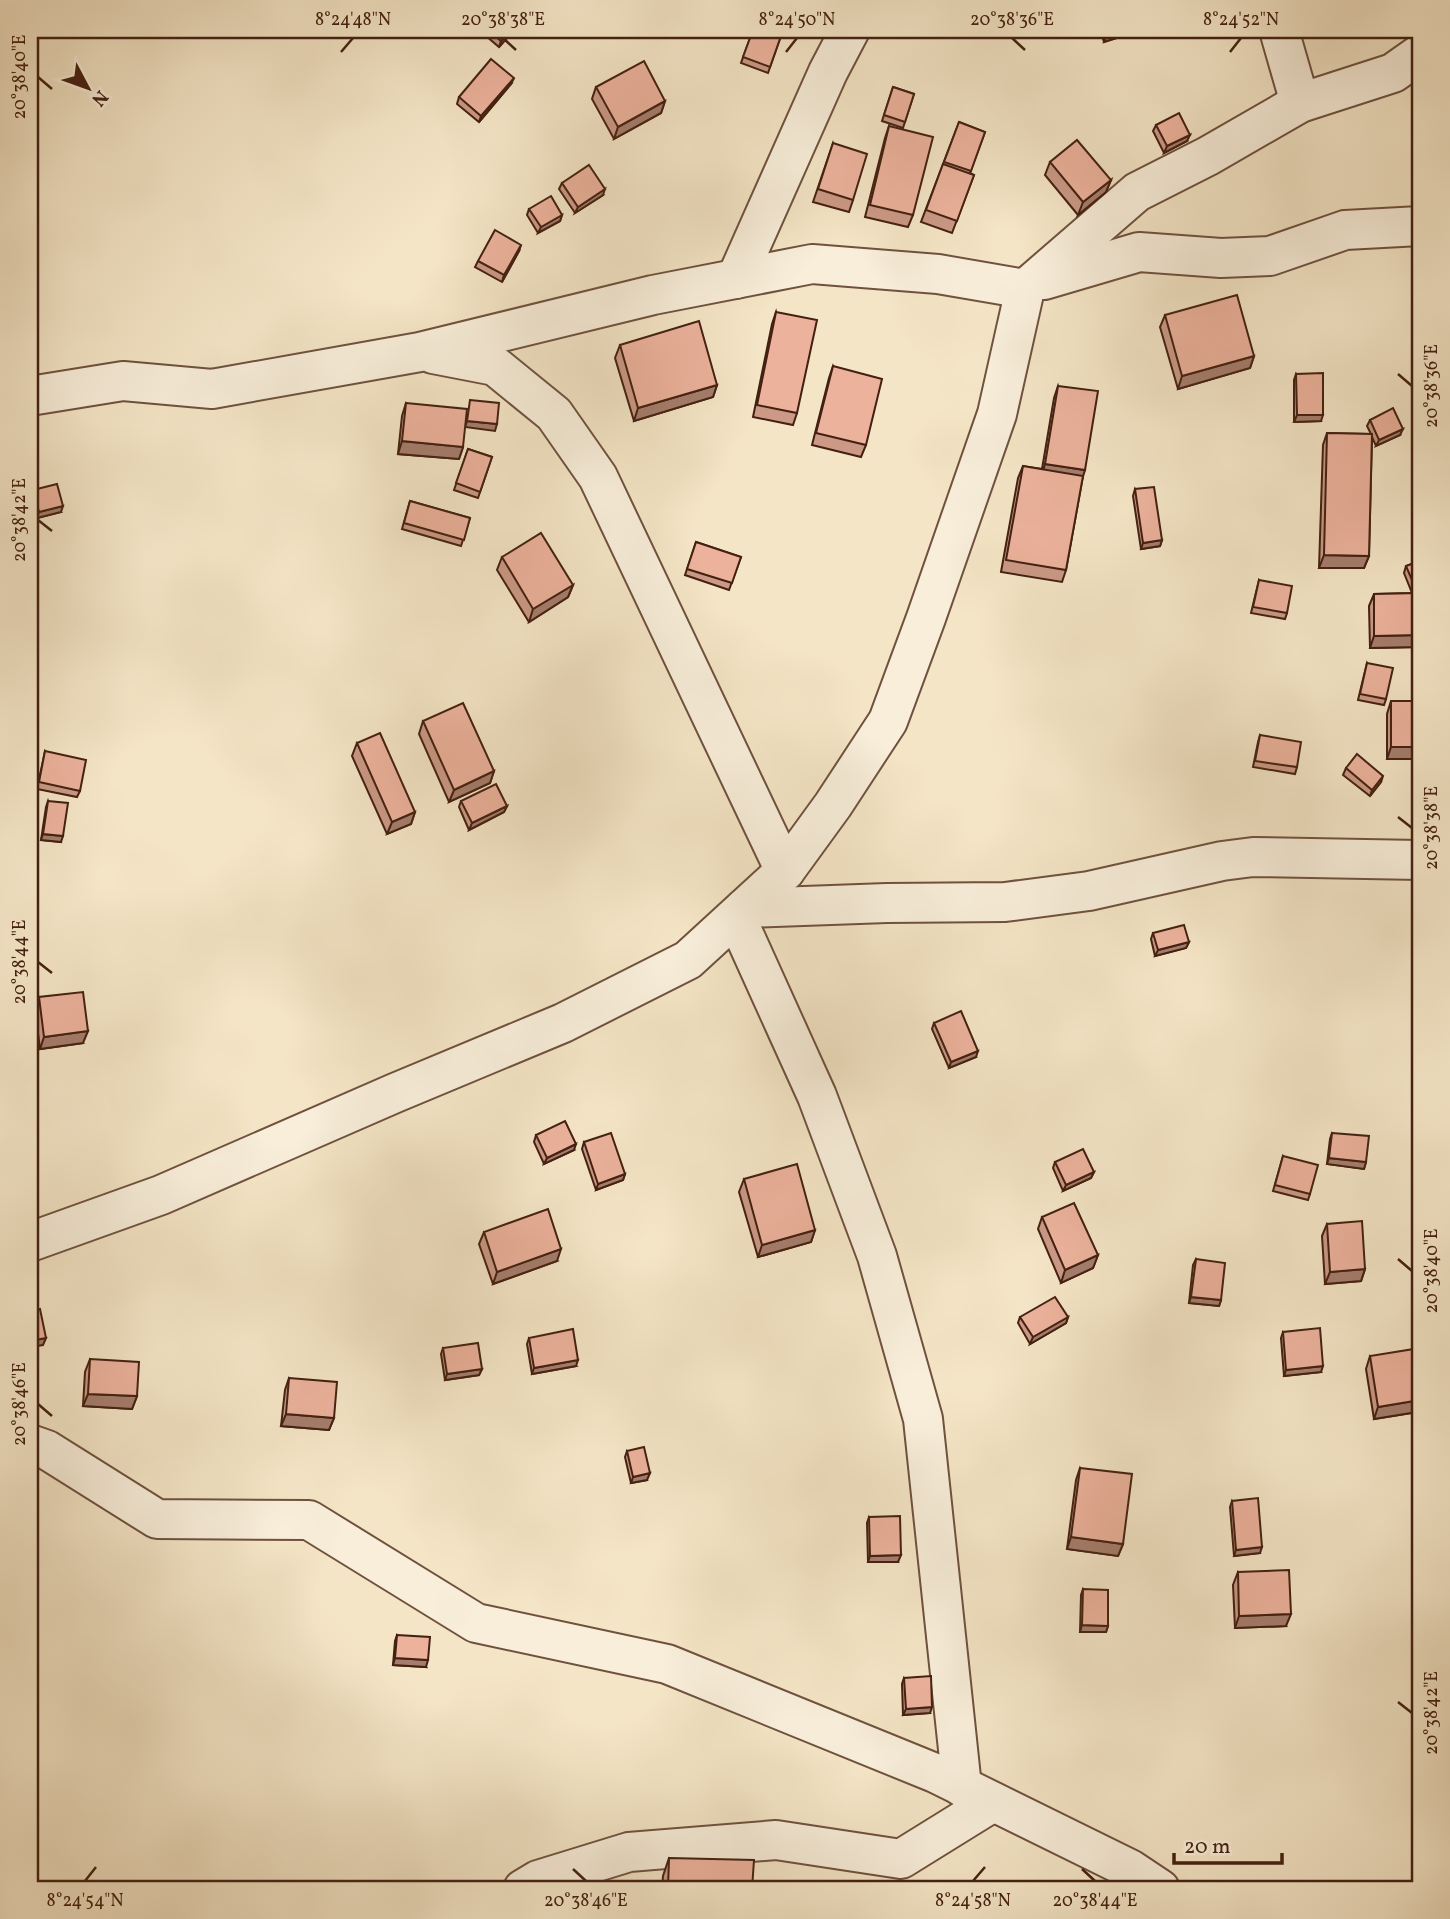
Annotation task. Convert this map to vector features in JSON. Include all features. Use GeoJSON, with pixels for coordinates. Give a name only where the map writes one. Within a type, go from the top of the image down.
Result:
{"type":"FeatureCollection","features":[{"type":"Feature","properties":{"kind":"street"},"geometry":{"type":"LineString","coordinates":[[736,279],[817,96],[850,30]]}},
{"type":"Feature","properties":{"kind":"street"},"geometry":{"type":"LineString","coordinates":[[1279,30],[1300,103]]}},
{"type":"Feature","properties":{"kind":"street"},"geometry":{"type":"LineString","coordinates":[[30,1242],[161,1195],[563,1023],[688,960],[785,871],[833,806],[888,721],[998,414],[1028,286],[1136,192],[1208,156],[1300,103],[1393,73],[1420,54]]}},
{"type":"Feature","properties":{"kind":"street"},"geometry":{"type":"LineString","coordinates":[[30,396],[123,381],[212,389],[421,352],[653,295],[812,264],[938,274],[1028,286],[1139,252],[1221,258],[1270,256],[1345,230],[1420,226]]}},
{"type":"Feature","properties":{"kind":"street"},"geometry":{"type":"LineString","coordinates":[[421,352],[495,366],[554,414],[569,435],[598,477],[785,871]]}},
{"type":"Feature","properties":{"kind":"street"},"geometry":{"type":"LineString","coordinates":[[741,912],[887,903],[1005,902],[1089,891],[1222,861],[1253,857],[1420,860]]}},
{"type":"Feature","properties":{"kind":"street"},"geometry":{"type":"LineString","coordinates":[[741,912],[817,1096],[872,1244],[923,1419],[977,1795]]}},
{"type":"Feature","properties":{"kind":"street"},"geometry":{"type":"LineString","coordinates":[[30,1444],[47,1450],[157,1519],[309,1520],[476,1623],[667,1664],[935,1773],[1130,1870],[1160,1889]]}},
{"type":"Feature","properties":{"kind":"street"},"geometry":{"type":"LineString","coordinates":[[523,1889],[538,1880],[629,1852],[776,1840],[901,1859],[977,1795]]}},
{"type":"Feature","properties":{"kind":"building"},"geometry":{"type":"Polygon","coordinates":[[[488,30],[511,30],[501,41],[488,30]]]}},
{"type":"Feature","properties":{"kind":"building"},"geometry":{"type":"Polygon","coordinates":[[[753,30],[782,33],[770,67],[743,57],[753,30]]]}},
{"type":"Feature","properties":{"kind":"building"},"geometry":{"type":"Polygon","coordinates":[[[491,59],[514,78],[481,116],[459,97],[491,59]]]}},
{"type":"Feature","properties":{"kind":"building"},"geometry":{"type":"Polygon","coordinates":[[[644,61],[665,101],[618,127],[596,87],[644,61]]]}},
{"type":"Feature","properties":{"kind":"building"},"geometry":{"type":"Polygon","coordinates":[[[893,87],[914,94],[905,122],[884,115],[893,87]]]}},
{"type":"Feature","properties":{"kind":"building"},"geometry":{"type":"Polygon","coordinates":[[[1179,113],[1190,135],[1167,146],[1156,125],[1179,113]]]}},
{"type":"Feature","properties":{"kind":"building"},"geometry":{"type":"Polygon","coordinates":[[[959,122],[985,132],[971,171],[944,162],[959,122]]]}},
{"type":"Feature","properties":{"kind":"building"},"geometry":{"type":"Polygon","coordinates":[[[889,126],[933,137],[913,215],[870,205],[889,126]]]}},
{"type":"Feature","properties":{"kind":"building"},"geometry":{"type":"Polygon","coordinates":[[[1077,140],[1111,180],[1083,202],[1050,162],[1077,140]]]}},
{"type":"Feature","properties":{"kind":"building"},"geometry":{"type":"Polygon","coordinates":[[[833,143],[867,154],[853,200],[818,189],[833,143]]]}},
{"type":"Feature","properties":{"kind":"building"},"geometry":{"type":"Polygon","coordinates":[[[943,164],[974,175],[957,221],[926,210],[943,164]]]}},
{"type":"Feature","properties":{"kind":"building"},"geometry":{"type":"Polygon","coordinates":[[[589,165],[605,189],[578,207],[562,183],[589,165]]]}},
{"type":"Feature","properties":{"kind":"building"},"geometry":{"type":"Polygon","coordinates":[[[551,196],[562,215],[541,227],[529,209],[551,196]]]}},
{"type":"Feature","properties":{"kind":"building"},"geometry":{"type":"Polygon","coordinates":[[[495,230],[521,245],[504,275],[478,261],[495,230]]]}},
{"type":"Feature","properties":{"kind":"building"},"geometry":{"type":"Polygon","coordinates":[[[1237,295],[1254,356],[1182,376],[1165,315],[1237,295]]]}},
{"type":"Feature","properties":{"kind":"building"},"geometry":{"type":"Polygon","coordinates":[[[776,312],[817,320],[797,413],[757,405],[776,312]]]}},
{"type":"Feature","properties":{"kind":"building"},"geometry":{"type":"Polygon","coordinates":[[[699,321],[717,385],[638,408],[620,345],[699,321]]]}},
{"type":"Feature","properties":{"kind":"building"},"geometry":{"type":"Polygon","coordinates":[[[833,366],[882,379],[866,445],[816,433],[833,366]]]}},
{"type":"Feature","properties":{"kind":"building"},"geometry":{"type":"Polygon","coordinates":[[[1323,373],[1323,415],[1297,415],[1296,374],[1323,373]]]}},
{"type":"Feature","properties":{"kind":"building"},"geometry":{"type":"Polygon","coordinates":[[[1058,386],[1098,391],[1085,470],[1045,464],[1058,386]]]}},
{"type":"Feature","properties":{"kind":"building"},"geometry":{"type":"Polygon","coordinates":[[[470,400],[499,403],[497,424],[467,421],[470,400]]]}},
{"type":"Feature","properties":{"kind":"building"},"geometry":{"type":"Polygon","coordinates":[[[406,403],[467,409],[463,447],[402,441],[406,403]]]}},
{"type":"Feature","properties":{"kind":"building"},"geometry":{"type":"Polygon","coordinates":[[[1393,408],[1403,429],[1379,440],[1370,420],[1393,408]]]}},
{"type":"Feature","properties":{"kind":"building"},"geometry":{"type":"Polygon","coordinates":[[[1327,433],[1372,434],[1369,556],[1324,555],[1327,433]]]}},
{"type":"Feature","properties":{"kind":"building"},"geometry":{"type":"Polygon","coordinates":[[[468,449],[492,457],[480,492],[456,483],[468,449]]]}},
{"type":"Feature","properties":{"kind":"building"},"geometry":{"type":"Polygon","coordinates":[[[1023,466],[1083,476],[1066,570],[1006,560],[1023,466]]]}},
{"type":"Feature","properties":{"kind":"building"},"geometry":{"type":"Polygon","coordinates":[[[57,484],[63,506],[39,512],[33,490],[57,484]]]}},
{"type":"Feature","properties":{"kind":"building"},"geometry":{"type":"Polygon","coordinates":[[[1154,487],[1162,540],[1143,543],[1135,489],[1154,487]]]}},
{"type":"Feature","properties":{"kind":"building"},"geometry":{"type":"Polygon","coordinates":[[[410,501],[470,518],[464,540],[404,523],[410,501]]]}},
{"type":"Feature","properties":{"kind":"building"},"geometry":{"type":"Polygon","coordinates":[[[541,533],[573,585],[533,609],[502,557],[541,533]]]}},
{"type":"Feature","properties":{"kind":"building"},"geometry":{"type":"Polygon","coordinates":[[[696,542],[741,557],[732,583],[687,569],[696,542]]]}},
{"type":"Feature","properties":{"kind":"building"},"geometry":{"type":"Polygon","coordinates":[[[1420,561],[1420,585],[1415,587],[1406,566],[1420,561]]]}},
{"type":"Feature","properties":{"kind":"building"},"geometry":{"type":"Polygon","coordinates":[[[1259,580],[1292,586],[1287,613],[1253,607],[1259,580]]]}},
{"type":"Feature","properties":{"kind":"building"},"geometry":{"type":"Polygon","coordinates":[[[1420,593],[1420,635],[1374,636],[1374,594],[1420,593]]]}},
{"type":"Feature","properties":{"kind":"building"},"geometry":{"type":"Polygon","coordinates":[[[1367,663],[1393,668],[1386,699],[1360,694],[1367,663]]]}},
{"type":"Feature","properties":{"kind":"building"},"geometry":{"type":"Polygon","coordinates":[[[1391,701],[1420,701],[1420,747],[1391,747],[1391,701]]]}},
{"type":"Feature","properties":{"kind":"building"},"geometry":{"type":"Polygon","coordinates":[[[463,703],[494,771],[454,790],[423,721],[463,703]]]}},
{"type":"Feature","properties":{"kind":"building"},"geometry":{"type":"Polygon","coordinates":[[[380,733],[415,812],[392,822],[357,743],[380,733]]]}},
{"type":"Feature","properties":{"kind":"building"},"geometry":{"type":"Polygon","coordinates":[[[1260,735],[1301,742],[1297,767],[1255,761],[1260,735]]]}},
{"type":"Feature","properties":{"kind":"building"},"geometry":{"type":"Polygon","coordinates":[[[45,751],[86,760],[80,791],[39,782],[45,751]]]}},
{"type":"Feature","properties":{"kind":"building"},"geometry":{"type":"Polygon","coordinates":[[[1357,754],[1383,776],[1372,790],[1346,768],[1357,754]]]}},
{"type":"Feature","properties":{"kind":"building"},"geometry":{"type":"Polygon","coordinates":[[[496,784],[507,806],[472,823],[461,801],[496,784]]]}},
{"type":"Feature","properties":{"kind":"building"},"geometry":{"type":"Polygon","coordinates":[[[48,801],[68,803],[63,836],[43,834],[48,801]]]}},
{"type":"Feature","properties":{"kind":"building"},"geometry":{"type":"Polygon","coordinates":[[[33,837],[35,868],[30,869],[30,838],[33,837]]]}},
{"type":"Feature","properties":{"kind":"building"},"geometry":{"type":"Polygon","coordinates":[[[1184,925],[1189,942],[1158,950],[1153,933],[1184,925]]]}},
{"type":"Feature","properties":{"kind":"building"},"geometry":{"type":"Polygon","coordinates":[[[83,992],[88,1031],[44,1037],[39,997],[83,992]]]}},
{"type":"Feature","properties":{"kind":"building"},"geometry":{"type":"Polygon","coordinates":[[[961,1011],[978,1051],[951,1062],[934,1023],[961,1011]]]}},
{"type":"Feature","properties":{"kind":"building"},"geometry":{"type":"Polygon","coordinates":[[[565,1121],[576,1144],[547,1158],[536,1135],[565,1121]]]}},
{"type":"Feature","properties":{"kind":"building"},"geometry":{"type":"Polygon","coordinates":[[[611,1133],[625,1174],[598,1184],[584,1142],[611,1133]]]}},
{"type":"Feature","properties":{"kind":"building"},"geometry":{"type":"Polygon","coordinates":[[[1332,1133],[1369,1136],[1366,1162],[1329,1158],[1332,1133]]]}},
{"type":"Feature","properties":{"kind":"building"},"geometry":{"type":"Polygon","coordinates":[[[1083,1149],[1094,1172],[1066,1185],[1055,1162],[1083,1149]]]}},
{"type":"Feature","properties":{"kind":"building"},"geometry":{"type":"Polygon","coordinates":[[[1283,1156],[1318,1165],[1310,1194],[1275,1185],[1283,1156]]]}},
{"type":"Feature","properties":{"kind":"building"},"geometry":{"type":"Polygon","coordinates":[[[797,1164],[815,1230],[762,1245],[744,1179],[797,1164]]]}},
{"type":"Feature","properties":{"kind":"building"},"geometry":{"type":"Polygon","coordinates":[[[1074,1203],[1098,1255],[1065,1270],[1042,1217],[1074,1203]]]}},
{"type":"Feature","properties":{"kind":"building"},"geometry":{"type":"Polygon","coordinates":[[[548,1209],[561,1249],[497,1272],[484,1232],[548,1209]]]}},
{"type":"Feature","properties":{"kind":"building"},"geometry":{"type":"Polygon","coordinates":[[[1362,1221],[1365,1269],[1330,1272],[1327,1224],[1362,1221]]]}},
{"type":"Feature","properties":{"kind":"building"},"geometry":{"type":"Polygon","coordinates":[[[1196,1259],[1225,1263],[1221,1300],[1191,1297],[1196,1259]]]}},
{"type":"Feature","properties":{"kind":"building"},"geometry":{"type":"Polygon","coordinates":[[[1055,1297],[1068,1317],[1033,1337],[1020,1317],[1055,1297]]]}},
{"type":"Feature","properties":{"kind":"building"},"geometry":{"type":"Polygon","coordinates":[[[40,1309],[46,1338],[30,1341],[30,1311],[40,1309]]]}},
{"type":"Feature","properties":{"kind":"building"},"geometry":{"type":"Polygon","coordinates":[[[1320,1328],[1323,1366],[1286,1370],[1283,1332],[1320,1328]]]}},
{"type":"Feature","properties":{"kind":"building"},"geometry":{"type":"Polygon","coordinates":[[[573,1329],[578,1360],[534,1368],[529,1338],[573,1329]]]}},
{"type":"Feature","properties":{"kind":"building"},"geometry":{"type":"Polygon","coordinates":[[[478,1343],[482,1369],[447,1374],[443,1348],[478,1343]]]}},
{"type":"Feature","properties":{"kind":"building"},"geometry":{"type":"Polygon","coordinates":[[[1414,1349],[1420,1400],[1378,1407],[1370,1356],[1414,1349]]]}},
{"type":"Feature","properties":{"kind":"building"},"geometry":{"type":"Polygon","coordinates":[[[90,1359],[139,1362],[137,1396],[88,1394],[90,1359]]]}},
{"type":"Feature","properties":{"kind":"building"},"geometry":{"type":"Polygon","coordinates":[[[289,1378],[337,1382],[334,1418],[286,1414],[289,1378]]]}},
{"type":"Feature","properties":{"kind":"building"},"geometry":{"type":"Polygon","coordinates":[[[644,1447],[650,1473],[633,1477],[627,1451],[644,1447]]]}},
{"type":"Feature","properties":{"kind":"building"},"geometry":{"type":"Polygon","coordinates":[[[1080,1468],[1132,1474],[1123,1544],[1071,1537],[1080,1468]]]}},
{"type":"Feature","properties":{"kind":"building"},"geometry":{"type":"Polygon","coordinates":[[[1258,1498],[1262,1547],[1236,1550],[1232,1501],[1258,1498]]]}},
{"type":"Feature","properties":{"kind":"building"},"geometry":{"type":"Polygon","coordinates":[[[900,1516],[901,1555],[870,1556],[869,1517],[900,1516]]]}},
{"type":"Feature","properties":{"kind":"building"},"geometry":{"type":"Polygon","coordinates":[[[1289,1570],[1291,1614],[1239,1616],[1238,1572],[1289,1570]]]}},
{"type":"Feature","properties":{"kind":"building"},"geometry":{"type":"Polygon","coordinates":[[[1083,1589],[1108,1590],[1108,1626],[1082,1625],[1083,1589]]]}},
{"type":"Feature","properties":{"kind":"building"},"geometry":{"type":"Polygon","coordinates":[[[397,1635],[430,1637],[428,1660],[395,1658],[397,1635]]]}},
{"type":"Feature","properties":{"kind":"building"},"geometry":{"type":"Polygon","coordinates":[[[931,1676],[932,1707],[906,1709],[904,1678],[931,1676]]]}},
{"type":"Feature","properties":{"kind":"building"},"geometry":{"type":"Polygon","coordinates":[[[669,1858],[754,1860],[752,1889],[668,1889],[669,1858]]]}}]}
